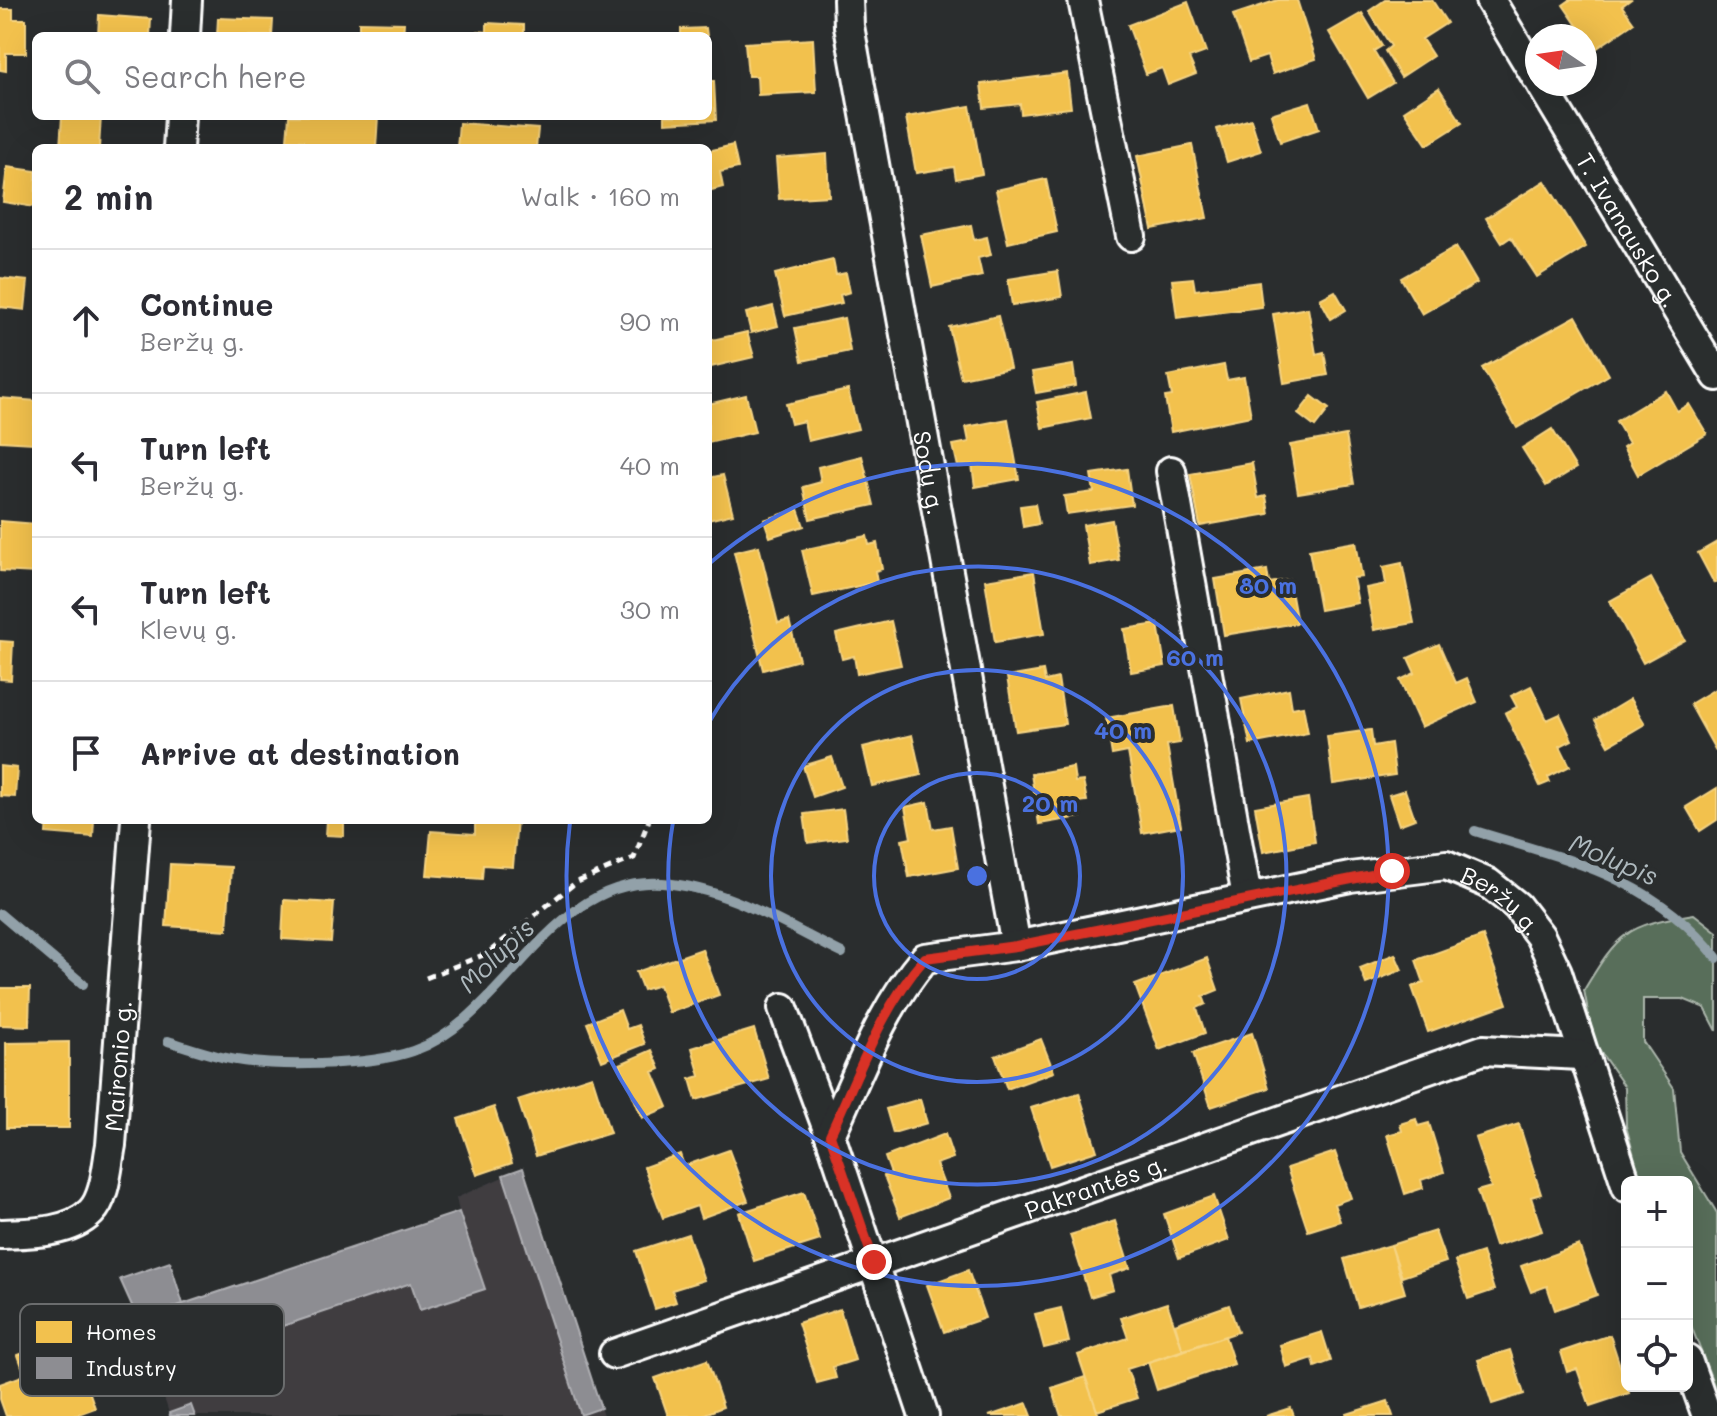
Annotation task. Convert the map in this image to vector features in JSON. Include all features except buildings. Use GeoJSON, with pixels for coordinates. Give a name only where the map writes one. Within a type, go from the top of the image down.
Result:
{"type":"FeatureCollection","features":[{"type":"Feature","properties":{"kind":"street"},"geometry":{"type":"LineString","coordinates":[[185,32],[187,0]]}},
{"type":"Feature","properties":{"kind":"street","name":"Sodų g."},"geometry":{"type":"LineString","coordinates":[[848,0],[849,26],[1016,946]]}},
{"type":"Feature","properties":{"kind":"street"},"geometry":{"type":"LineString","coordinates":[[1083,0],[1131,236]]}},
{"type":"Feature","properties":{"kind":"street"},"geometry":{"type":"LineString","coordinates":[[1490,0],[1525,58]]}},
{"type":"Feature","properties":{"kind":"street","name":"T. Ivanausko g."},"geometry":{"type":"LineString","coordinates":[[1548,96],[1716,370]]}},
{"type":"Feature","properties":{"kind":"street"},"geometry":{"type":"LineString","coordinates":[[178,144],[180,120]]}},
{"type":"Feature","properties":{"kind":"street"},"geometry":{"type":"LineString","coordinates":[[1171,471],[1247,897]]}},
{"type":"Feature","properties":{"kind":"street","name":"Maironio g."},"geometry":{"type":"LineString","coordinates":[[0,1234],[42,1233],[69,1224],[92,1211],[103,1187],[111,1145],[136,824]]}},
{"type":"Feature","properties":{"kind":"street","name":"Beržų g."},"geometry":{"type":"LineString","coordinates":[[830,1135],[886,1016],[905,982],[925,958],[1016,946],[1350,877],[1446,865],[1488,883],[1517,906],[1540,936],[1557,972],[1581,1055],[1623,1176]]}},
{"type":"Feature","properties":{"kind":"street"},"geometry":{"type":"LineString","coordinates":[[783,1008],[874,1262],[924,1416]]}},
{"type":"Feature","properties":{"kind":"street","name":"Pakrantės g."},"geometry":{"type":"LineString","coordinates":[[614,1354],[1483,1050],[1581,1055]]}},
{"type":"Feature","properties":{"kind":"street"},"geometry":{"type":"LineString","coordinates":[[1693,1377],[1707,1416]]}},
{"type":"Feature","properties":{"kind":"path"},"geometry":{"type":"LineString","coordinates":[[426,978],[488,953],[575,883],[634,858],[647,824]]}},
{"type":"Feature","properties":{"kind":"shaded area"},"geometry":{"type":"Polygon","coordinates":[[[523,1168],[603,1416],[170,1416],[163,1396],[284,1396],[284,1304],[183,1304],[459,1212],[456,1198],[523,1168]]]}},
{"type":"Feature","properties":{"kind":"green space"},"geometry":{"type":"Polygon","coordinates":[[[1694,914],[1717,932],[1717,1031],[1705,1008],[1683,999],[1643,999],[1643,1042],[1674,1088],[1680,1152],[1717,1213],[1717,1393],[1693,1331],[1693,1176],[1639,1176],[1626,1126],[1625,1087],[1594,1043],[1584,990],[1616,943],[1653,922],[1694,914]]]}},
{"type":"Feature","properties":{"kind":"waterway","name":"Molupis"},"geometry":{"type":"LineString","coordinates":[[1475,831],[1576,863],[1637,890],[1666,908],[1692,930],[1717,958]]}},
{"type":"Feature","properties":{"kind":"waterway","name":"Molupis"},"geometry":{"type":"LineString","coordinates":[[168,1041],[226,1058],[268,1063],[320,1064],[372,1060],[413,1051],[446,1034],[475,1010],[559,924],[589,901],[623,887],[662,883],[709,892],[755,909],[842,953]]}},
{"type":"Feature","properties":{"kind":"waterway","name":"Molupis"},"geometry":{"type":"LineString","coordinates":[[0,914],[83,984]]}},
{"type":"Feature","properties":{"kind":"route"},"geometry":{"type":"LineString","coordinates":[[874,1262],[830,1135],[886,1016],[905,982],[925,958],[1016,946],[1247,897],[1392,871]]}}]}
